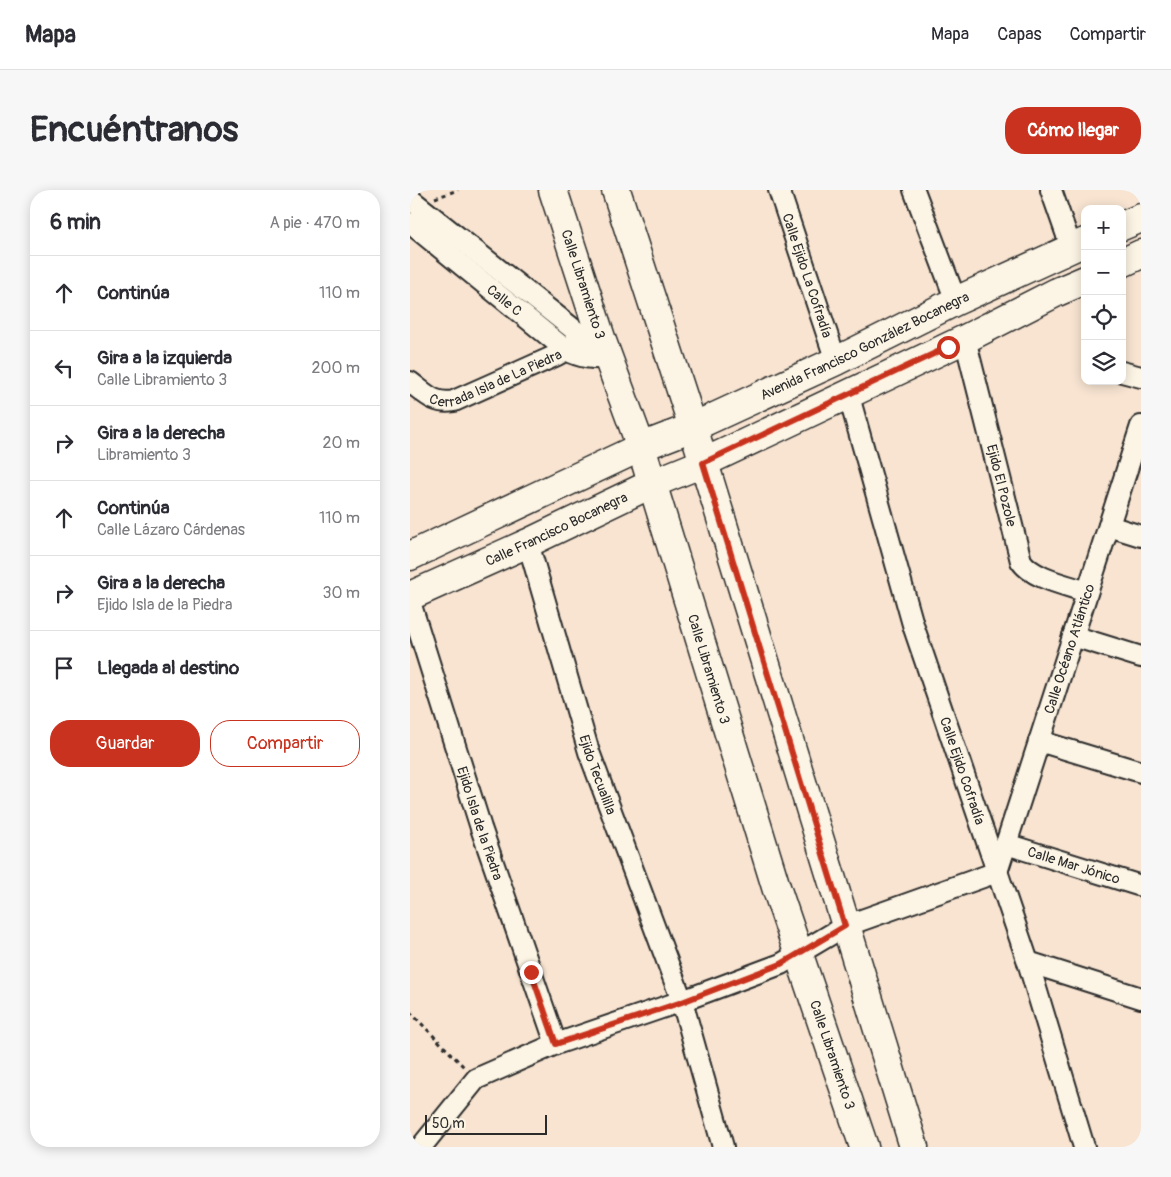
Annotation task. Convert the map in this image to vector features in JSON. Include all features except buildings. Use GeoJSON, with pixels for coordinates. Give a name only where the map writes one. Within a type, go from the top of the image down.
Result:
{"type":"FeatureCollection","features":[{"type":"Feature","properties":{"kind":"street","name":"Calle Libramiento 3"},"geometry":{"type":"LineString","coordinates":[[553,190],[598,344],[641,447],[773,877],[864,1147]]}},
{"type":"Feature","properties":{"kind":"street"},"geometry":{"type":"LineString","coordinates":[[616,190],[693,427],[914,1147]]}},
{"type":"Feature","properties":{"kind":"street","name":"Calle Ejido La Cofradía"},"geometry":{"type":"LineString","coordinates":[[779,190],[836,361]]}},
{"type":"Feature","properties":{"kind":"street"},"geometry":{"type":"LineString","coordinates":[[914,190],[956,302]]}},
{"type":"Feature","properties":{"kind":"street"},"geometry":{"type":"LineString","coordinates":[[1051,190],[1078,244]]}},
{"type":"Feature","properties":{"kind":"street","name":"Calle C"},"geometry":{"type":"LineString","coordinates":[[410,199],[598,344],[595,359],[585,358],[566,350],[410,222]]}},
{"type":"Feature","properties":{"kind":"street"},"geometry":{"type":"LineString","coordinates":[[1126,224],[1141,218]]}},
{"type":"Feature","properties":{"kind":"street","name":"Avenida Francisco González Bocanegra"},"geometry":{"type":"LineString","coordinates":[[693,427],[836,361],[1078,244]]}},
{"type":"Feature","properties":{"kind":"street"},"geometry":{"type":"LineString","coordinates":[[1126,261],[1141,254]]}},
{"type":"Feature","properties":{"kind":"street"},"geometry":{"type":"LineString","coordinates":[[703,463],[965,339],[1056,292],[1081,282]]}},
{"type":"Feature","properties":{"kind":"street","name":"Ejido El Pozole"},"geometry":{"type":"LineString","coordinates":[[965,339],[1021,561],[1026,569],[1036,574],[1088,592]]}},
{"type":"Feature","properties":{"kind":"street","name":"Cerrada Isla de La Piedra"},"geometry":{"type":"LineString","coordinates":[[410,382],[435,400],[444,403],[454,402],[566,350],[598,344]]}},
{"type":"Feature","properties":{"kind":"street"},"geometry":{"type":"LineString","coordinates":[[1126,373],[1141,377]]}},
{"type":"Feature","properties":{"kind":"street","name":"Calle Ejido Cofradía"},"geometry":{"type":"LineString","coordinates":[[848,393],[914,628],[1028,962],[1084,1147]]}},
{"type":"Feature","properties":{"kind":"street","name":"Calle Océano Atlántico"},"geometry":{"type":"LineString","coordinates":[[997,872],[1141,426]]}},
{"type":"Feature","properties":{"kind":"street"},"geometry":{"type":"LineString","coordinates":[[410,556],[641,447],[693,427]]}},
{"type":"Feature","properties":{"kind":"street","name":"Calle Francisco Bocanegra"},"geometry":{"type":"LineString","coordinates":[[410,596],[528,543],[651,484],[703,463]]}},
{"type":"Feature","properties":{"kind":"street"},"geometry":{"type":"LineString","coordinates":[[1109,526],[1141,536]]}},
{"type":"Feature","properties":{"kind":"street","name":"Ejido Tecualilla"},"geometry":{"type":"LineString","coordinates":[[528,543],[589,752],[682,1002],[722,1147]]}},
{"type":"Feature","properties":{"kind":"street","name":"Ejido Isla de la Piedra"},"geometry":{"type":"LineString","coordinates":[[410,602],[481,828],[556,1044]]}},
{"type":"Feature","properties":{"kind":"street"},"geometry":{"type":"LineString","coordinates":[[1073,636],[1141,657]]}},
{"type":"Feature","properties":{"kind":"street"},"geometry":{"type":"LineString","coordinates":[[1039,741],[1141,772]]}},
{"type":"Feature","properties":{"kind":"street","name":"Calle Mar Jónico"},"geometry":{"type":"LineString","coordinates":[[1006,844],[1141,886]]}},
{"type":"Feature","properties":{"kind":"street"},"geometry":{"type":"LineString","coordinates":[[422,1147],[476,1079],[556,1044],[682,1002],[781,964],[845,926],[997,872]]}},
{"type":"Feature","properties":{"kind":"street"},"geometry":{"type":"LineString","coordinates":[[1028,962],[1141,998]]}},
{"type":"Feature","properties":{"kind":"path"},"geometry":{"type":"LineString","coordinates":[[410,1012],[476,1079]]}},
{"type":"Feature","properties":{"kind":"route"},"geometry":{"type":"LineString","coordinates":[[531,972],[556,1044],[682,1002],[781,964],[845,926],[703,463],[948,347]]}}]}
